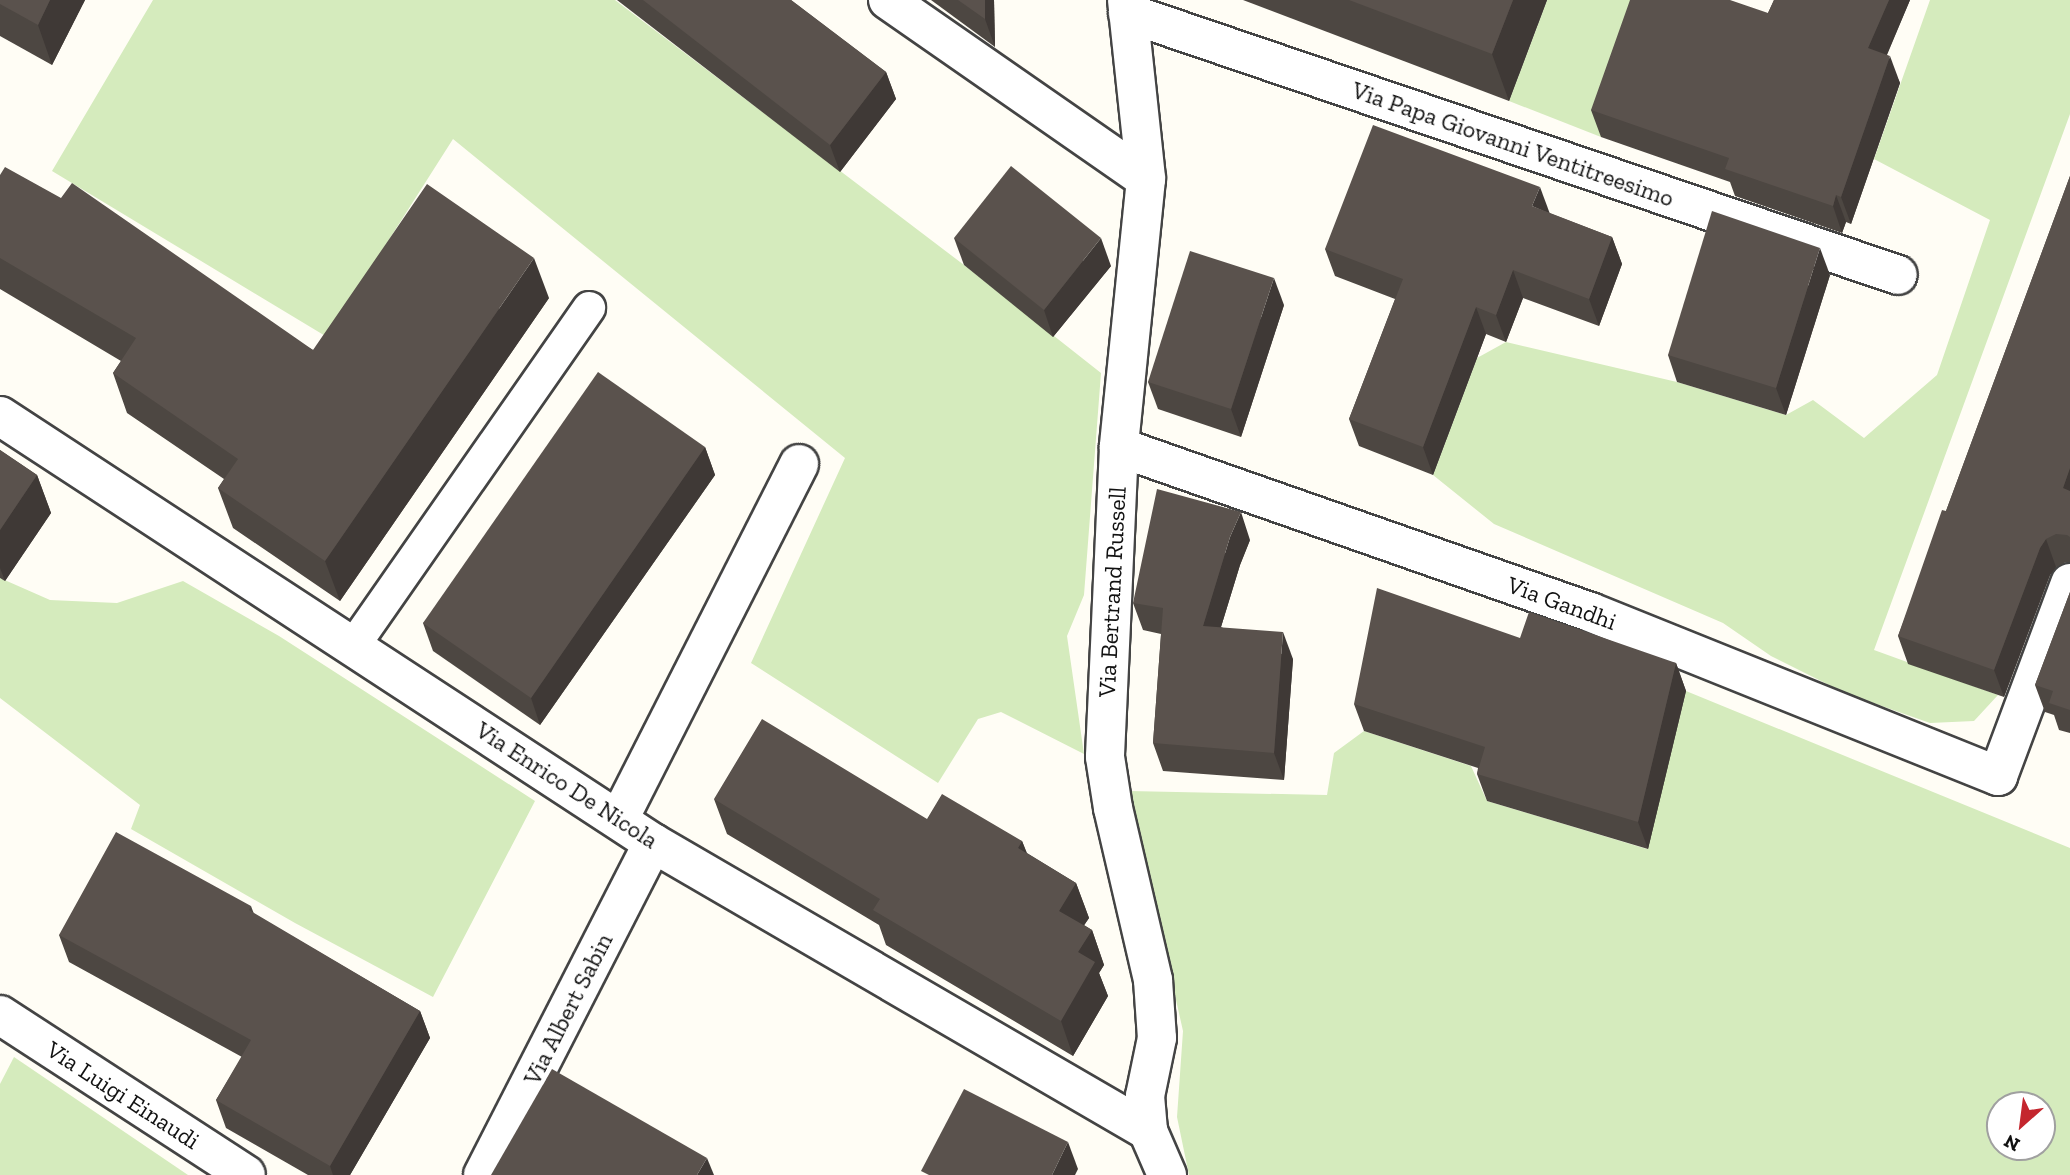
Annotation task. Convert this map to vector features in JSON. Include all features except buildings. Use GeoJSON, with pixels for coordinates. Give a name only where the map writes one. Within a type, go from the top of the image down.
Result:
{"type":"FeatureCollection","features":[{"type":"Feature","properties":{"kind":"street"},"geometry":{"type":"LineString","coordinates":[[888,0],[1146,179]]}},
{"type":"Feature","properties":{"kind":"street","name":"Via Bertrand Russell"},"geometry":{"type":"LineString","coordinates":[[1127,7],[1146,179],[1119,447],[1105,757],[1113,808],[1153,980],[1157,1038],[1145,1096],[1148,1131],[1167,1175]]}},
{"type":"Feature","properties":{"kind":"street","name":"Via Papa Giovanni Ventitreesimo"},"geometry":{"type":"LineString","coordinates":[[1127,7],[1898,275]]}},
{"type":"Feature","properties":{"kind":"street","name":"Via Enrico De Nicola"},"geometry":{"type":"LineString","coordinates":[[0,416],[653,843],[1148,1131]]}},
{"type":"Feature","properties":{"kind":"street","name":"Via Gandhi"},"geometry":{"type":"LineString","coordinates":[[1119,447],[1590,612],[1998,776],[2070,583]]}},
{"type":"Feature","properties":{"kind":"street"},"geometry":{"type":"LineString","coordinates":[[619,819],[799,464]]}},
{"type":"Feature","properties":{"kind":"street","name":"Via Albert Sabin"},"geometry":{"type":"LineString","coordinates":[[483,1175],[653,843]]}},
{"type":"Feature","properties":{"kind":"street","name":"Via Luigi Einaudi"},"geometry":{"type":"LineString","coordinates":[[0,1015],[246,1175]]}},
{"type":"Feature","properties":{"kind":"lane"},"geometry":{"type":"LineString","coordinates":[[354,645],[589,309]]}},
{"type":"Feature","properties":{"kind":"green space"},"geometry":{"type":"Polygon","coordinates":[[[153,0],[615,0],[964,265],[1101,373],[1084,595],[1067,636],[1084,754],[1001,712],[978,719],[938,783],[751,663],[845,458],[453,139],[327,337],[52,171],[153,0]]]}},
{"type":"Feature","properties":{"kind":"green space"},"geometry":{"type":"Polygon","coordinates":[[[1547,0],[1649,0],[1601,137],[1509,101],[1547,0]]]}},
{"type":"Feature","properties":{"kind":"green space"},"geometry":{"type":"Polygon","coordinates":[[[1930,0],[2070,0],[2070,114],[1874,650],[1998,695],[1974,721],[1930,723],[1845,693],[1771,656],[1723,623],[1494,524],[1433,475],[1477,358],[1506,342],[1677,382],[1786,415],[1813,400],[1864,438],[1937,375],[1990,220],[1874,159],[1930,0]]]}},
{"type":"Feature","properties":{"kind":"green space"},"geometry":{"type":"Polygon","coordinates":[[[0,578],[50,600],[117,603],[183,581],[279,636],[535,801],[433,997],[295,923],[131,829],[140,805],[0,698],[0,578]]]}},
{"type":"Feature","properties":{"kind":"green space"},"geometry":{"type":"Polygon","coordinates":[[[1686,691],[2070,848],[2070,1175],[1189,1175],[1177,1117],[1183,1031],[1129,791],[1327,795],[1334,753],[1364,731],[1471,766],[1487,801],[1647,849],[1686,691]]]}},
{"type":"Feature","properties":{"kind":"green space"},"geometry":{"type":"Polygon","coordinates":[[[14,1057],[188,1175],[0,1175],[0,1084],[14,1057]]]}}]}
